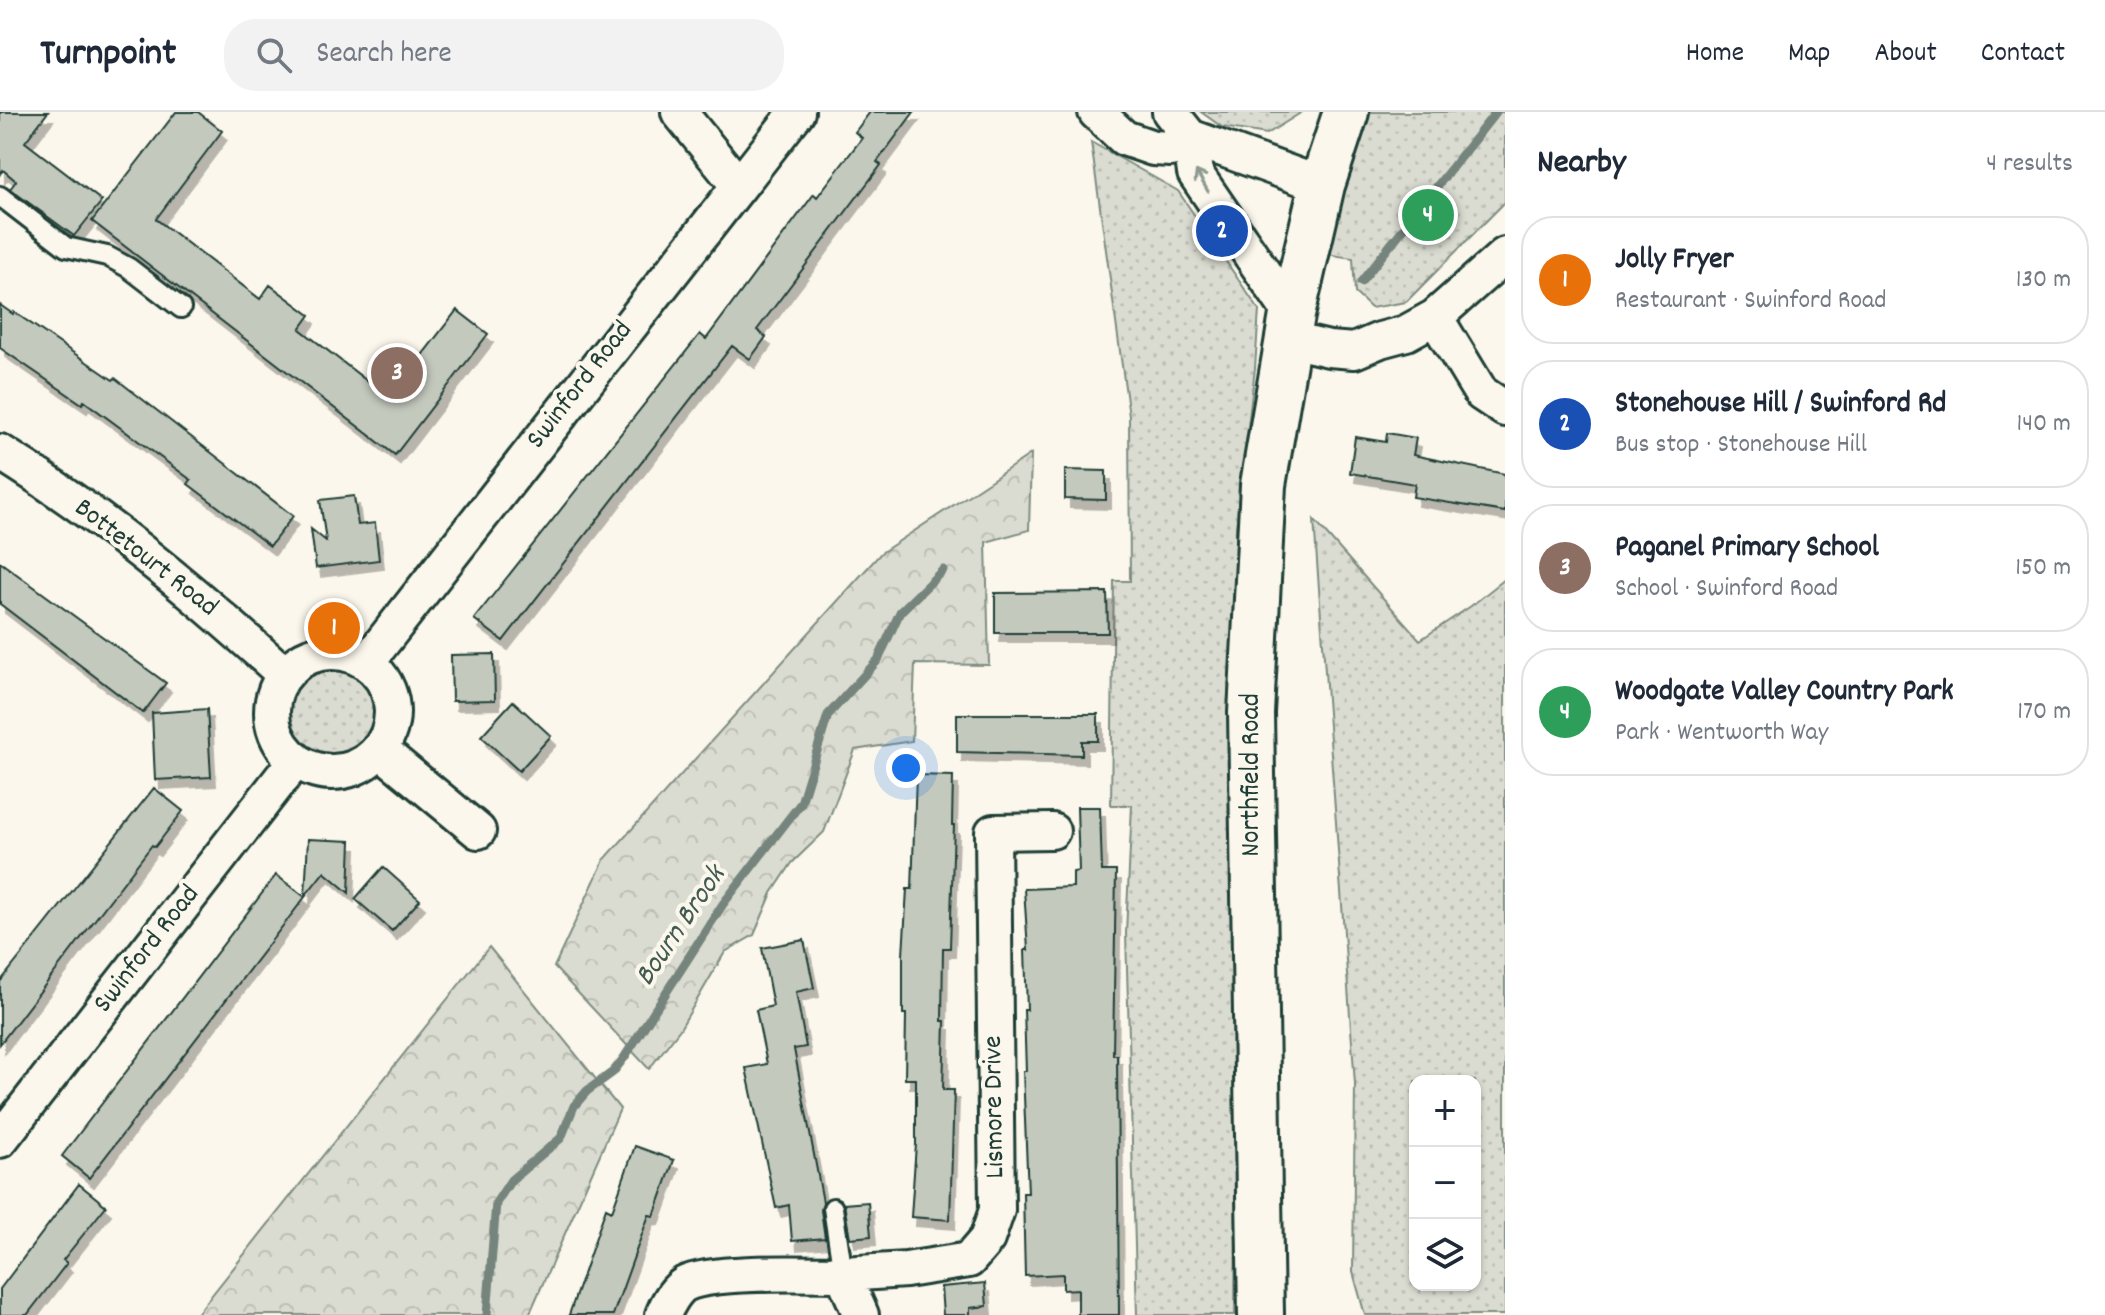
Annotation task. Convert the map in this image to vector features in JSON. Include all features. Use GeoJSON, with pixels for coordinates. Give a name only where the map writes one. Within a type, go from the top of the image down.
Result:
{"type":"FeatureCollection","features":[{"type":"Feature","properties":{"kind":"street"},"geometry":{"type":"LineString","coordinates":[[679,112],[738,185]]}},
{"type":"Feature","properties":{"kind":"street","name":"Swinford Road"},"geometry":{"type":"LineString","coordinates":[[367,662],[797,112]]}},
{"type":"Feature","properties":{"kind":"street"},"geometry":{"type":"LineString","coordinates":[[1096,112],[1124,138],[1153,148],[1171,149],[1180,124]]}},
{"type":"Feature","properties":{"kind":"street","name":"Northfield Road"},"geometry":{"type":"LineString","coordinates":[[1261,1315],[1251,713],[1263,485],[1289,327],[1322,185],[1346,112]]}},
{"type":"Feature","properties":{"kind":"street"},"geometry":{"type":"LineString","coordinates":[[1180,124],[1322,185]]}},
{"type":"Feature","properties":{"kind":"street"},"geometry":{"type":"LineString","coordinates":[[1180,124],[1195,173],[1289,327],[1329,349],[1354,351],[1406,333],[1435,317],[1505,255]]}},
{"type":"Feature","properties":{"kind":"street"},"geometry":{"type":"LineString","coordinates":[[1435,317],[1481,393],[1505,409]]}},
{"type":"Feature","properties":{"kind":"street","name":"Bottetourt Road"},"geometry":{"type":"LineString","coordinates":[[0,452],[40,477],[210,607],[284,674]]}},
{"type":"Feature","properties":{"kind":"street"},"geometry":{"type":"LineString","coordinates":[[329,651],[367,662],[390,692],[392,723],[380,750],[353,769],[328,773],[295,761],[273,727],[273,696],[284,674],[304,658],[329,651]]}},
{"type":"Feature","properties":{"kind":"street"},"geometry":{"type":"LineString","coordinates":[[380,750],[478,831]]}},
{"type":"Feature","properties":{"kind":"street","name":"Swinford Road"},"geometry":{"type":"LineString","coordinates":[[0,1140],[295,761]]}},
{"type":"Feature","properties":{"kind":"street","name":"Lismore Drive"},"geometry":{"type":"LineString","coordinates":[[843,1274],[906,1270],[969,1260],[987,1239],[997,1210],[993,832],[1052,831]]}},
{"type":"Feature","properties":{"kind":"street"},"geometry":{"type":"LineString","coordinates":[[663,1315],[668,1303],[684,1285],[724,1276],[843,1274],[861,1315]]}},
{"type":"Feature","properties":{"kind":"lane"},"geometry":{"type":"LineString","coordinates":[[0,196],[66,247],[107,256],[129,268],[181,308]]}},
{"type":"Feature","properties":{"kind":"lane"},"geometry":{"type":"LineString","coordinates":[[833,1208],[843,1274]]}},
{"type":"Feature","properties":{"kind":"green space"},"geometry":{"type":"Polygon","coordinates":[[[1201,112],[1302,112],[1267,134],[1222,127],[1201,112]]]}},
{"type":"Feature","properties":{"kind":"green space"},"geometry":{"type":"Polygon","coordinates":[[[1369,112],[1505,112],[1505,202],[1406,302],[1371,308],[1355,293],[1353,258],[1325,254],[1369,112]]]}},
{"type":"Feature","properties":{"kind":"green space"},"geometry":{"type":"Polygon","coordinates":[[[1091,142],[1178,191],[1259,310],[1236,527],[1239,960],[1235,1315],[1137,1315],[1126,933],[1132,805],[1111,805],[1114,581],[1130,581],[1129,416],[1091,142]]]}},
{"type":"Feature","properties":{"kind":"green space"},"geometry":{"type":"Polygon","coordinates":[[[1031,454],[1029,530],[986,542],[989,665],[915,664],[912,741],[855,750],[824,832],[792,863],[772,893],[754,935],[725,952],[680,1029],[649,1069],[554,967],[604,860],[881,553],[1031,454]]]}},
{"type":"Feature","properties":{"kind":"green space"},"geometry":{"type":"Polygon","coordinates":[[[1314,520],[1420,640],[1505,579],[1505,1315],[1365,1315],[1353,1272],[1355,1084],[1314,520]]]}},
{"type":"Feature","properties":{"kind":"green space"},"geometry":{"type":"Polygon","coordinates":[[[332,654],[354,659],[373,671],[385,690],[390,712],[385,734],[373,753],[354,765],[332,770],[310,765],[291,753],[279,734],[274,712],[279,690],[291,671],[310,659],[332,654]]]}},
{"type":"Feature","properties":{"kind":"green space"},"geometry":{"type":"Polygon","coordinates":[[[489,947],[620,1109],[529,1315],[196,1315],[489,947]]]}},
{"type":"Feature","properties":{"kind":"building"},"geometry":{"type":"Polygon","coordinates":[[[0,112],[48,112],[25,142],[102,201],[74,236],[10,189],[16,181],[3,170],[0,174],[0,112]]]}},
{"type":"Feature","properties":{"kind":"building"},"geometry":{"type":"Polygon","coordinates":[[[176,112],[198,112],[222,131],[156,219],[260,299],[270,285],[310,315],[300,329],[389,398],[457,310],[488,334],[395,455],[92,221],[176,112]]]}},
{"type":"Feature","properties":{"kind":"building"},"geometry":{"type":"Polygon","coordinates":[[[870,112],[914,112],[877,162],[881,165],[757,330],[766,337],[750,359],[732,346],[503,641],[474,619],[700,334],[706,339],[814,194],[817,197],[862,138],[855,132],[870,112]]]}},
{"type":"Feature","properties":{"kind":"building"},"geometry":{"type":"Polygon","coordinates":[[[0,305],[113,380],[115,378],[293,516],[270,546],[188,484],[191,480],[84,401],[82,404],[0,348],[0,305]]]}},
{"type":"Feature","properties":{"kind":"building"},"geometry":{"type":"Polygon","coordinates":[[[1387,433],[1416,438],[1413,455],[1505,474],[1505,512],[1413,497],[1415,484],[1350,473],[1355,437],[1386,442],[1387,433]]]}},
{"type":"Feature","properties":{"kind":"building"},"geometry":{"type":"Polygon","coordinates":[[[1065,470],[1106,471],[1106,500],[1065,499],[1065,470]]]}},
{"type":"Feature","properties":{"kind":"building"},"geometry":{"type":"Polygon","coordinates":[[[354,496],[358,525],[375,523],[379,560],[316,568],[311,529],[326,541],[320,500],[354,496]]]}},
{"type":"Feature","properties":{"kind":"building"},"geometry":{"type":"Polygon","coordinates":[[[0,562],[166,683],[143,713],[0,604],[0,562]]]}},
{"type":"Feature","properties":{"kind":"building"},"geometry":{"type":"Polygon","coordinates":[[[1107,592],[1108,633],[995,633],[995,593],[1107,592]]]}},
{"type":"Feature","properties":{"kind":"building"},"geometry":{"type":"Polygon","coordinates":[[[494,654],[495,700],[452,701],[451,655],[494,654]]]}},
{"type":"Feature","properties":{"kind":"building"},"geometry":{"type":"Polygon","coordinates":[[[513,701],[551,736],[519,771],[481,736],[513,701]]]}},
{"type":"Feature","properties":{"kind":"building"},"geometry":{"type":"Polygon","coordinates":[[[207,709],[211,777],[155,780],[152,713],[207,709]]]}},
{"type":"Feature","properties":{"kind":"building"},"geometry":{"type":"Polygon","coordinates":[[[957,714],[1098,714],[1098,741],[1082,741],[1082,755],[957,752],[957,714]]]}},
{"type":"Feature","properties":{"kind":"building"},"geometry":{"type":"Polygon","coordinates":[[[916,775],[953,776],[950,948],[943,948],[942,1021],[945,1021],[943,1090],[954,1090],[950,1220],[911,1217],[916,1079],[905,1079],[903,955],[907,889],[912,889],[916,775]]]}},
{"type":"Feature","properties":{"kind":"building"},"geometry":{"type":"Polygon","coordinates":[[[154,788],[183,811],[155,847],[152,845],[0,1044],[0,982],[154,788]]]}},
{"type":"Feature","properties":{"kind":"building"},"geometry":{"type":"Polygon","coordinates":[[[1077,807],[1100,807],[1102,871],[1116,871],[1113,1055],[1117,1055],[1119,1315],[1078,1315],[1078,1289],[1063,1290],[1063,1274],[1025,1276],[1023,1193],[1028,1193],[1023,1071],[1026,1071],[1025,950],[1028,950],[1024,889],[1073,887],[1073,872],[1079,871],[1077,807]]]}},
{"type":"Feature","properties":{"kind":"building"},"geometry":{"type":"Polygon","coordinates":[[[308,839],[351,841],[349,893],[324,872],[305,896],[308,839]]]}},
{"type":"Feature","properties":{"kind":"building"},"geometry":{"type":"Polygon","coordinates":[[[383,867],[420,900],[392,931],[355,899],[383,867]]]}},
{"type":"Feature","properties":{"kind":"building"},"geometry":{"type":"Polygon","coordinates":[[[276,875],[305,897],[89,1178],[62,1156],[276,875]]]}},
{"type":"Feature","properties":{"kind":"building"},"geometry":{"type":"Polygon","coordinates":[[[804,940],[814,988],[796,992],[806,1047],[794,1049],[823,1202],[821,1210],[825,1238],[792,1241],[789,1205],[776,1208],[746,1068],[767,1064],[756,1010],[773,1006],[762,948],[804,940]]]}},
{"type":"Feature","properties":{"kind":"building"},"geometry":{"type":"Polygon","coordinates":[[[635,1146],[674,1160],[654,1216],[649,1215],[613,1315],[569,1315],[606,1208],[612,1211],[635,1146]]]}},
{"type":"Feature","properties":{"kind":"building"},"geometry":{"type":"Polygon","coordinates":[[[79,1184],[106,1206],[63,1260],[67,1263],[27,1315],[0,1315],[0,1289],[79,1184]]]}},
{"type":"Feature","properties":{"kind":"building"},"geometry":{"type":"Polygon","coordinates":[[[868,1202],[871,1236],[850,1238],[844,1204],[868,1202]]]}},
{"type":"Feature","properties":{"kind":"building"},"geometry":{"type":"Polygon","coordinates":[[[985,1283],[987,1306],[970,1308],[970,1315],[943,1315],[941,1287],[985,1283]]]}},
{"type":"Feature","properties":{"kind":"waterway","name":"Bourn Brook"},"geometry":{"type":"LineString","coordinates":[[1361,282],[1496,112]]}},
{"type":"Feature","properties":{"kind":"waterway","name":"Bourn Brook"},"geometry":{"type":"LineString","coordinates":[[487,1315],[496,1203],[511,1180],[561,1138],[574,1106],[587,1091],[613,1072],[624,1058],[723,904],[801,803],[828,715],[878,660],[900,612],[943,570]]}},
{"type":"Feature","properties":{"kind":"place","name":"Woodgate Valley Country Park"},"geometry":{"type":"Point","coordinates":[1428,215]}},
{"type":"Feature","properties":{"kind":"place","name":"Stonehouse Hill / Swinford Rd"},"geometry":{"type":"Point","coordinates":[1222,231]}},
{"type":"Feature","properties":{"kind":"place","name":"Paganel Primary School"},"geometry":{"type":"Point","coordinates":[397,373]}},
{"type":"Feature","properties":{"kind":"place","name":"Jolly Fryer"},"geometry":{"type":"Point","coordinates":[334,628]}}]}
